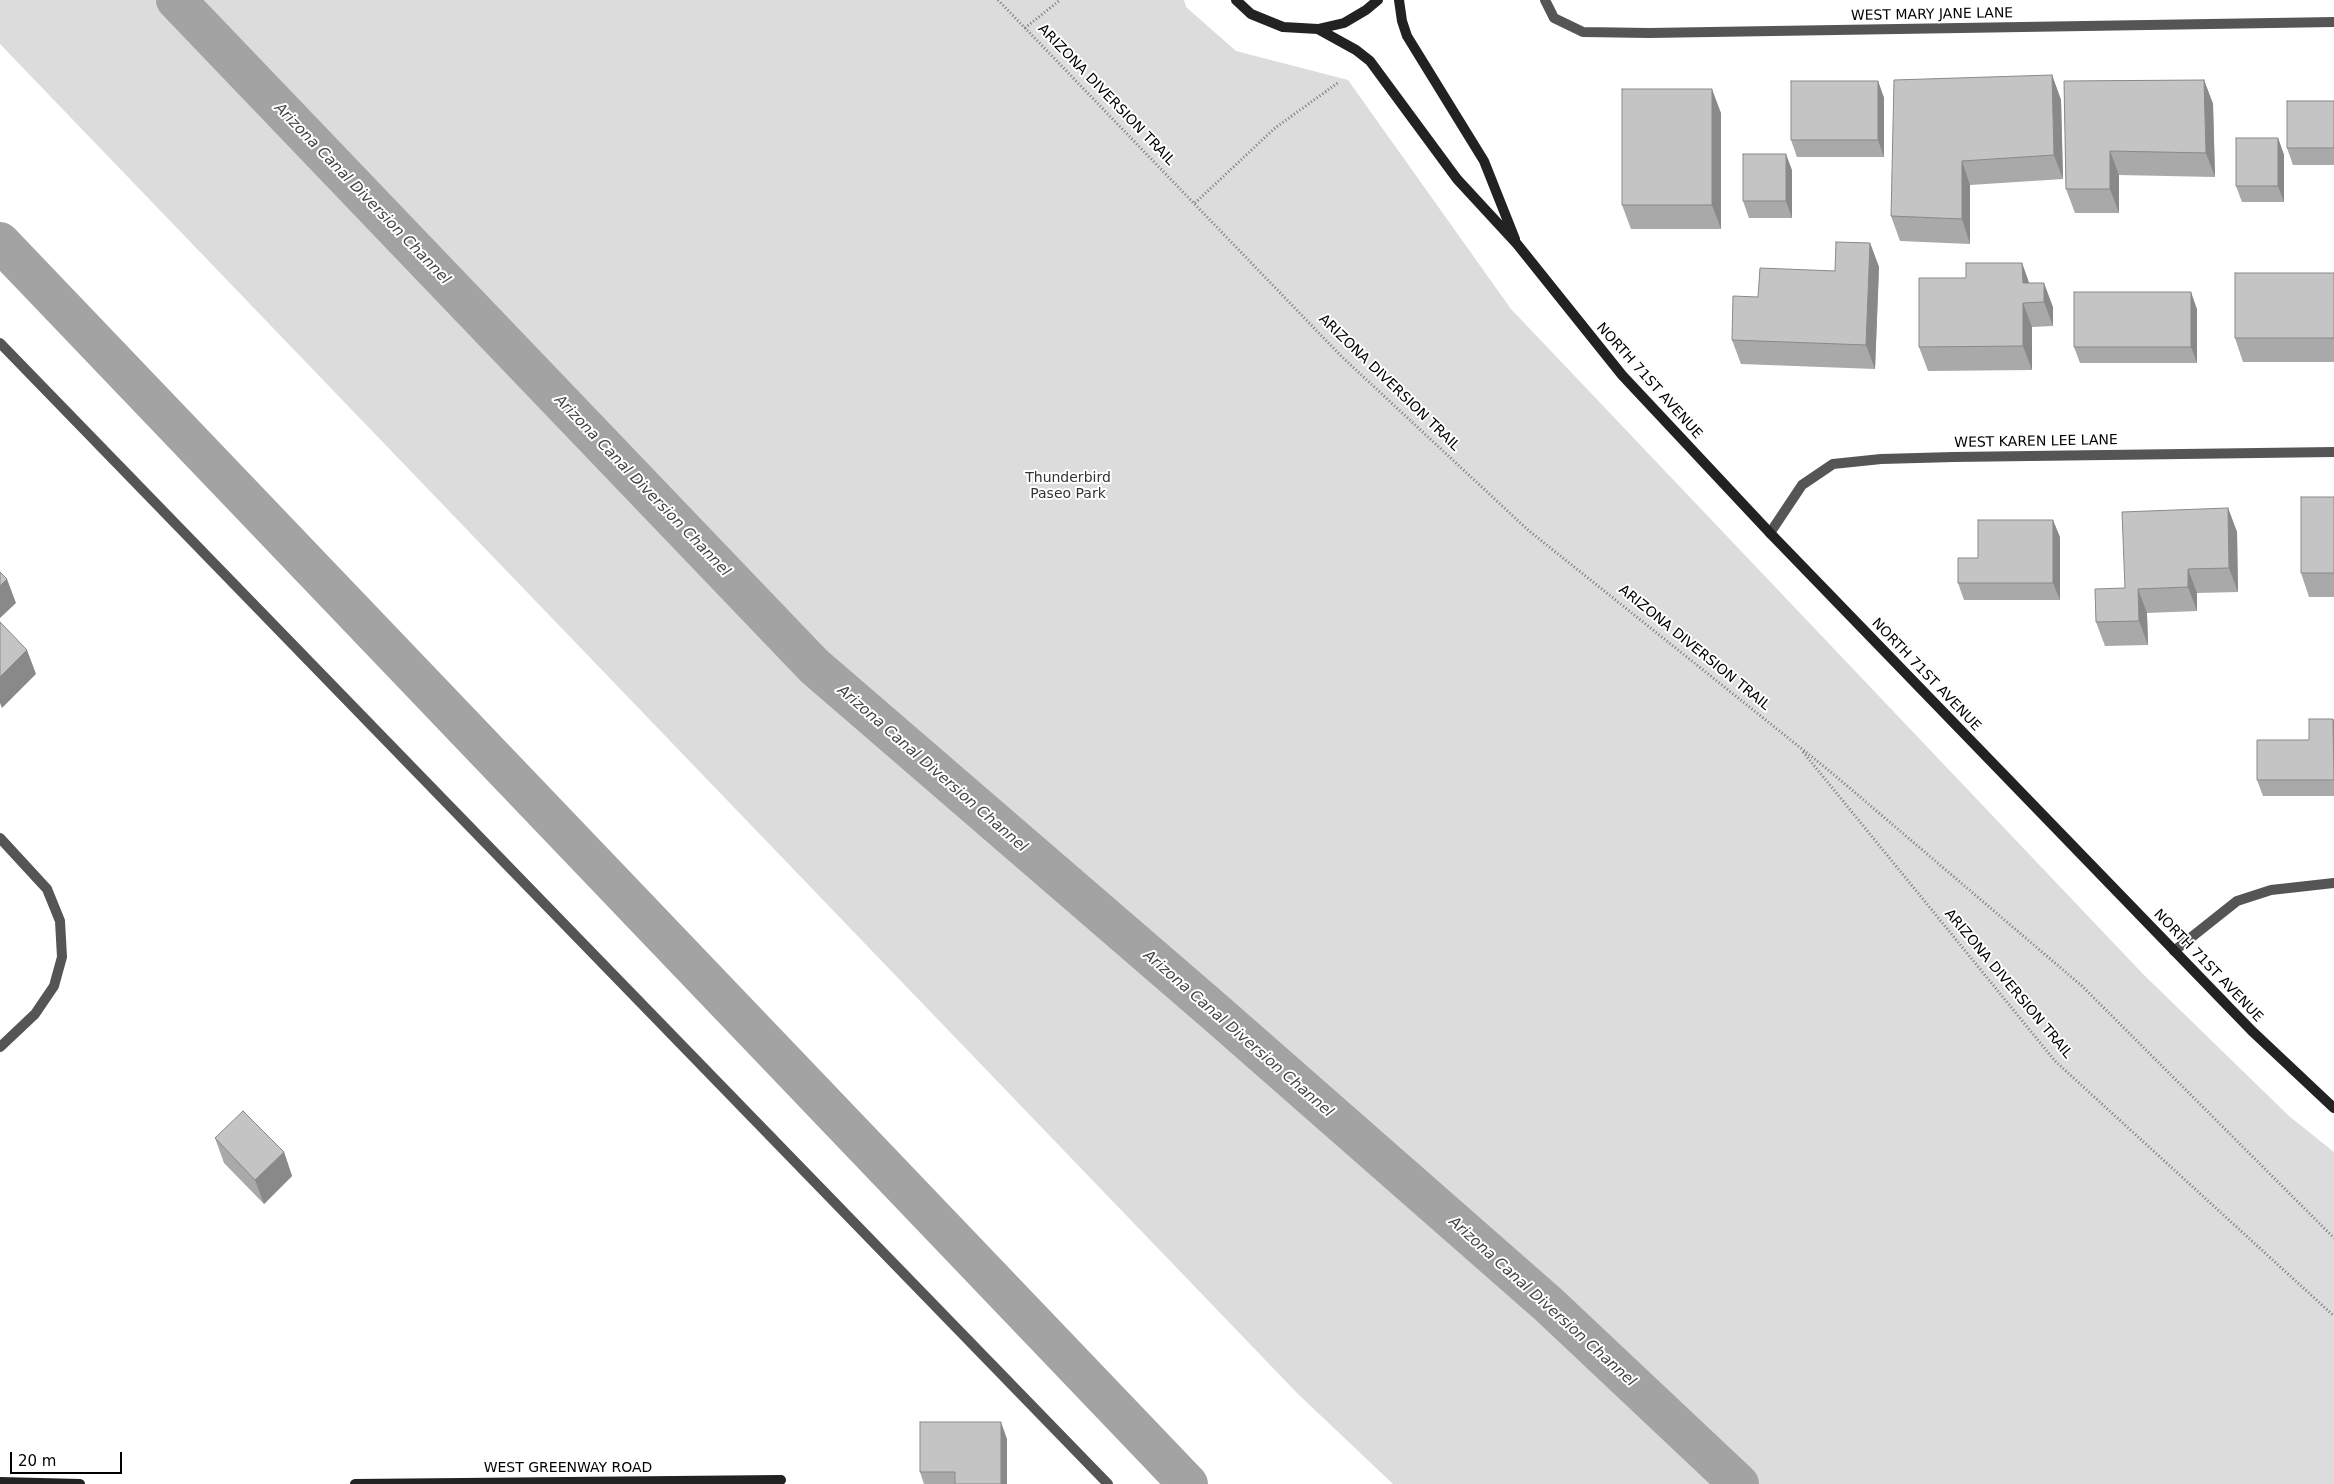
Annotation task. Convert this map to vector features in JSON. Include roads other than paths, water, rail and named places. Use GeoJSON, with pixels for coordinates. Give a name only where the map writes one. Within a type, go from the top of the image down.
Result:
{"type":"FeatureCollection","features":[{"type":"Feature","properties":{"kind":"street","name":"NORTH 71ST AVENUE"},"geometry":{"type":"LineString","coordinates":[[1236,0],[1251,14],[1283,27],[1318,29],[1344,23],[1366,10],[1378,0]]}},
{"type":"Feature","properties":{"kind":"street","name":"NORTH 71ST AVENUE"},"geometry":{"type":"LineString","coordinates":[[1399,0],[1402,21],[1408,36],[1484,161],[1517,244]]}},
{"type":"Feature","properties":{"kind":"street","name":"WEST MARY JANE LANE"},"geometry":{"type":"LineString","coordinates":[[1545,0],[1554,18],[1583,32],[1649,33],[2334,22]]}},
{"type":"Feature","properties":{"kind":"street","name":"NORTH 71ST AVENUE"},"geometry":{"type":"LineString","coordinates":[[1318,29],[1356,50],[1370,62],[1457,179],[1517,244],[1622,374],[1770,533],[2252,1031],[2334,1108]]}},
{"type":"Feature","properties":{"kind":"street"},"geometry":{"type":"LineString","coordinates":[[0,343],[1108,1484]]}},
{"type":"Feature","properties":{"kind":"street","name":"WEST KAREN LEE LANE"},"geometry":{"type":"LineString","coordinates":[[1770,533],[1802,485],[1833,464],[1881,459],[1954,457],[2334,452]]}},
{"type":"Feature","properties":{"kind":"street"},"geometry":{"type":"LineString","coordinates":[[0,838],[47,889],[60,921],[62,957],[54,986],[35,1014],[0,1047]]}},
{"type":"Feature","properties":{"kind":"street"},"geometry":{"type":"LineString","coordinates":[[2174,951],[2209,921],[2237,901],[2271,890],[2334,883]]}},
{"type":"Feature","properties":{"kind":"street"},"geometry":{"type":"LineString","coordinates":[[0,1482],[80,1484]]}},
{"type":"Feature","properties":{"kind":"street","name":"WEST GREENWAY ROAD"},"geometry":{"type":"LineString","coordinates":[[355,1484],[781,1482]]}},
{"type":"Feature","properties":{"kind":"waterway","name":"Arizona Canal Diversion Channel"},"geometry":{"type":"LineString","coordinates":[[176,0],[814,666],[1215,1012],[1549,1305],[1739,1484]]}},
{"type":"Feature","properties":{"kind":"waterway"},"geometry":{"type":"LineString","coordinates":[[0,242],[1188,1484]]}},
{"type":"Feature","properties":{"kind":"park label","name":"Thunderbird Paseo Park"},"geometry":{"type":"Point","coordinates":[1068,486]}}]}
